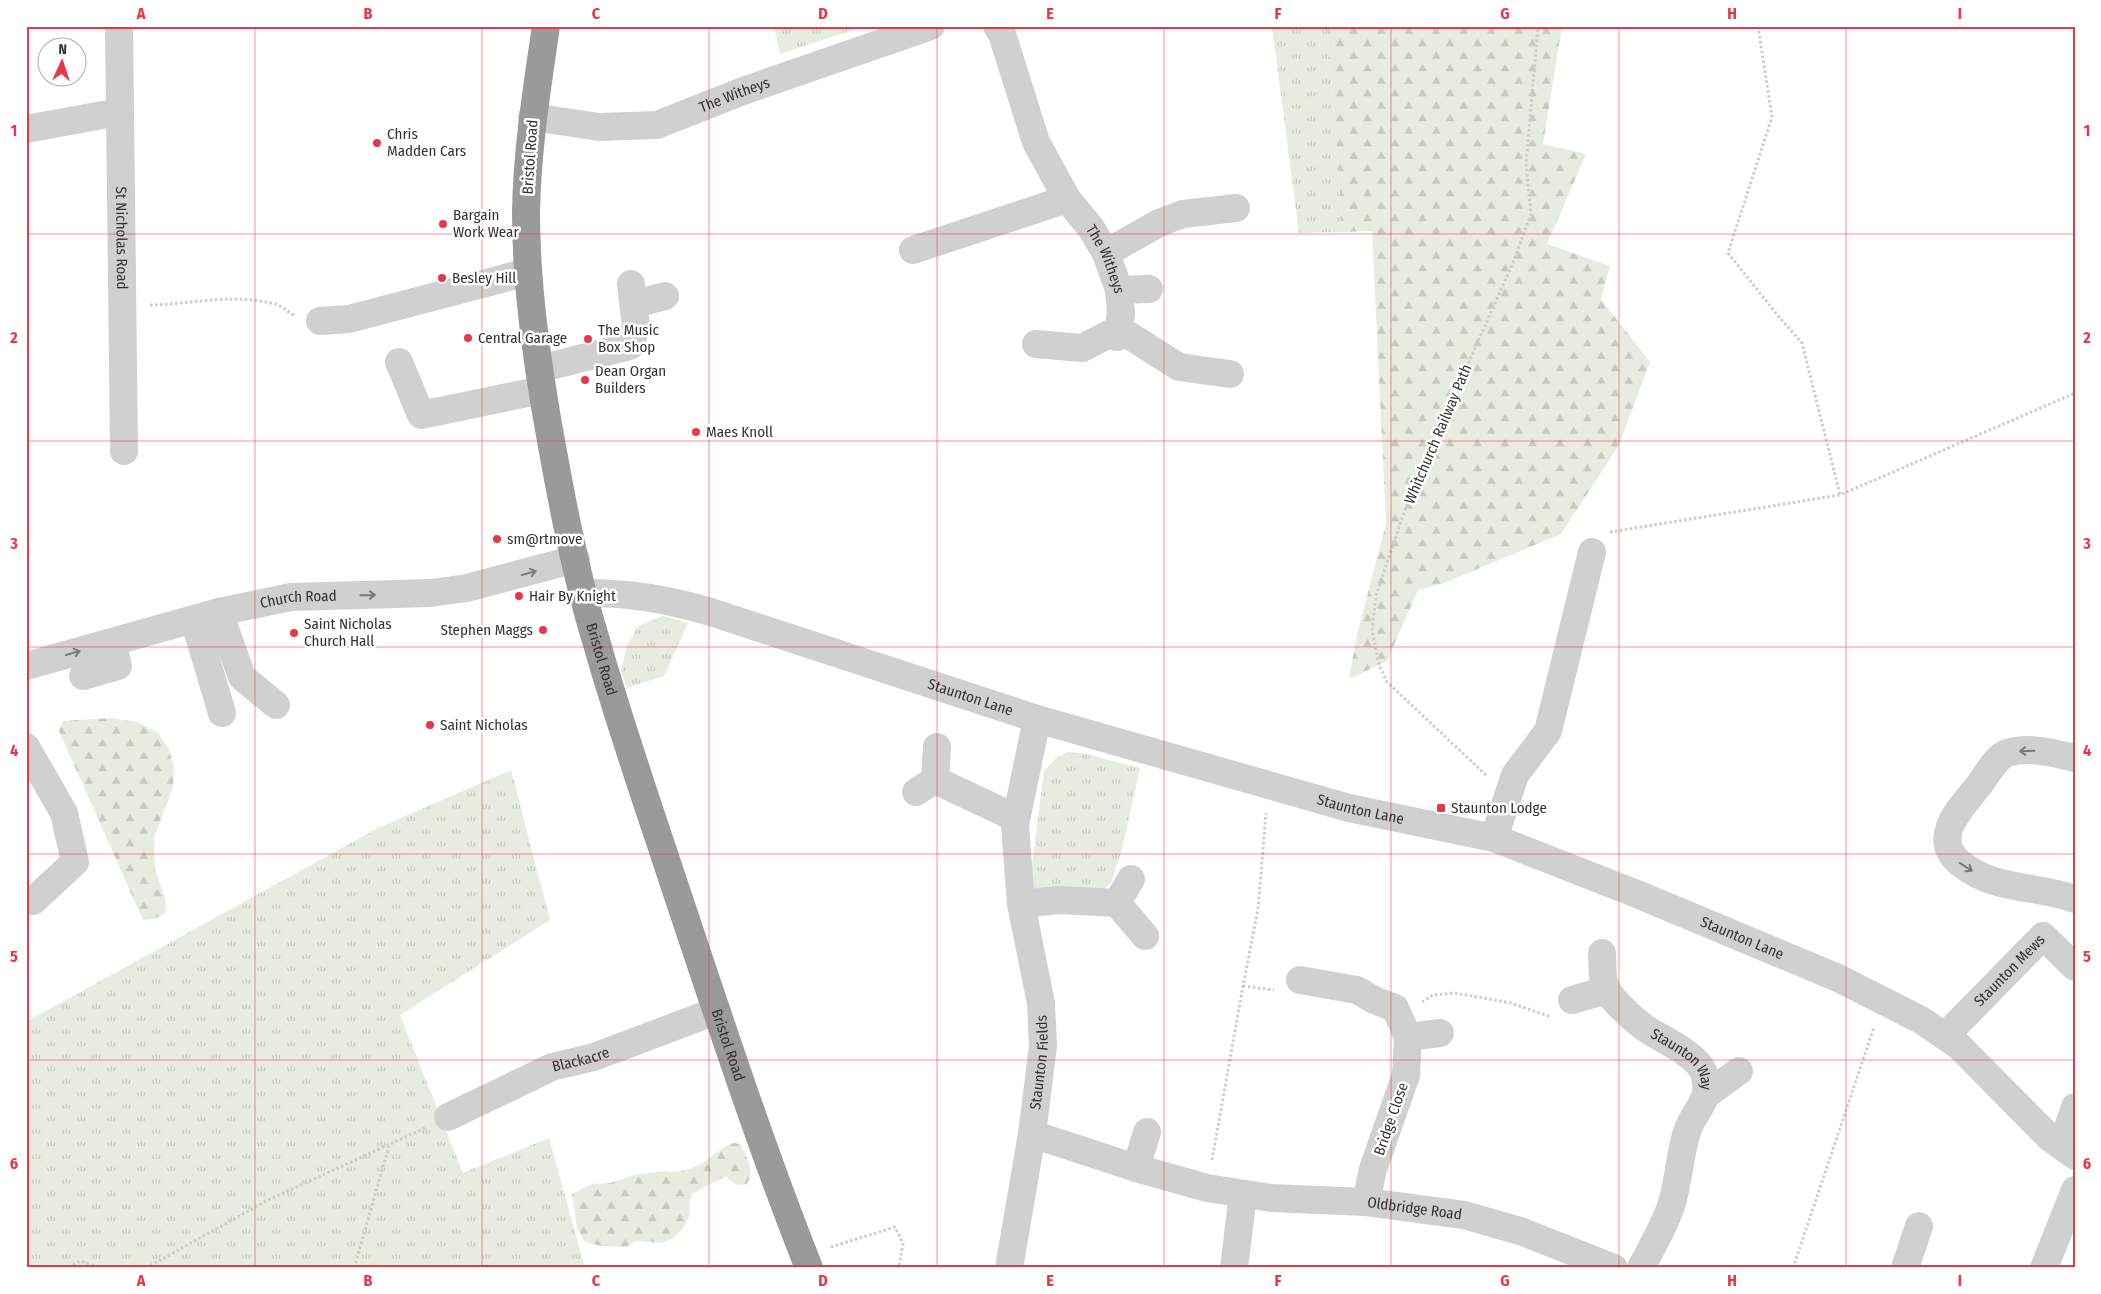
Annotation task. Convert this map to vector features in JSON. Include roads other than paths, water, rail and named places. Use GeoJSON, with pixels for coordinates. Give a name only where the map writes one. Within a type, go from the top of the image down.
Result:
{"type":"FeatureCollection","features":[{"type":"Feature","properties":{"kind":"highway","name":"Bristol Road"},"geometry":{"type":"LineString","coordinates":[[546,26],[532,117],[526,212],[528,272],[541,380],[576,560],[596,642],[716,1011],[806,1262]]}},
{"type":"Feature","properties":{"kind":"street","name":"St Nicholas Road"},"geometry":{"type":"LineString","coordinates":[[119,26],[124,451]]}},
{"type":"Feature","properties":{"kind":"street","name":"The Witheys"},"geometry":{"type":"LineString","coordinates":[[532,117],[599,126],[657,125],[742,91],[931,26]]}},
{"type":"Feature","properties":{"kind":"street","name":"The Witheys"},"geometry":{"type":"LineString","coordinates":[[997,26],[1002,34],[1036,142],[1067,198],[1091,228],[1106,253],[1119,290],[1121,314],[1118,333]]}},
{"type":"Feature","properties":{"kind":"street"},"geometry":{"type":"LineString","coordinates":[[26,129],[119,112]]}},
{"type":"Feature","properties":{"kind":"street"},"geometry":{"type":"LineString","coordinates":[[913,250],[1067,198]]}},
{"type":"Feature","properties":{"kind":"street"},"geometry":{"type":"LineString","coordinates":[[1106,253],[1159,223],[1183,214],[1236,208]]}},
{"type":"Feature","properties":{"kind":"street"},"geometry":{"type":"LineString","coordinates":[[320,321],[349,320],[528,272]]}},
{"type":"Feature","properties":{"kind":"street"},"geometry":{"type":"LineString","coordinates":[[1119,290],[1149,288]]}},
{"type":"Feature","properties":{"kind":"street"},"geometry":{"type":"LineString","coordinates":[[398,362],[421,415],[541,380],[630,346],[636,327],[633,294],[665,296]]}},
{"type":"Feature","properties":{"kind":"street"},"geometry":{"type":"LineString","coordinates":[[1036,344],[1082,348],[1118,333],[1179,367],[1230,374]]}},
{"type":"Feature","properties":{"kind":"street"},"geometry":{"type":"LineString","coordinates":[[1494,838],[1515,775],[1548,731],[1592,552]]}},
{"type":"Feature","properties":{"kind":"street","name":"Church Road"},"geometry":{"type":"LineString","coordinates":[[26,666],[206,615],[291,597],[431,593],[467,588],[576,560]]}},
{"type":"Feature","properties":{"kind":"street","name":"Staunton Lane"},"geometry":{"type":"LineString","coordinates":[[584,593],[612,593],[667,599],[1037,719],[1349,808],[1494,838],[1838,978],[1921,1020],[1959,1046],[2050,1138],[2068,1151]]}},
{"type":"Feature","properties":{"kind":"street"},"geometry":{"type":"LineString","coordinates":[[206,615],[232,668],[276,705]]}},
{"type":"Feature","properties":{"kind":"street"},"geometry":{"type":"LineString","coordinates":[[206,615],[222,713]]}},
{"type":"Feature","properties":{"kind":"street"},"geometry":{"type":"LineString","coordinates":[[83,676],[118,666],[112,642]]}},
{"type":"Feature","properties":{"kind":"street","name":"Staunton Fields"},"geometry":{"type":"LineString","coordinates":[[1009,1268],[1032,1134],[1043,1046],[1041,1003],[1021,904],[1015,825],[1037,719]]}},
{"type":"Feature","properties":{"kind":"street"},"geometry":{"type":"LineString","coordinates":[[26,747],[64,813],[75,862],[33,901]]}},
{"type":"Feature","properties":{"kind":"street"},"geometry":{"type":"LineString","coordinates":[[937,747],[925,786],[1016,818]]}},
{"type":"Feature","properties":{"kind":"street"},"geometry":{"type":"LineString","coordinates":[[2075,758],[2040,750],[2005,754],[1993,765],[1960,807],[1949,824],[1947,835],[1948,844],[1958,862],[1985,880],[2030,891],[2060,894],[2075,899]]}},
{"type":"Feature","properties":{"kind":"street"},"geometry":{"type":"LineString","coordinates":[[1117,903],[1130,879]]}},
{"type":"Feature","properties":{"kind":"street"},"geometry":{"type":"LineString","coordinates":[[1021,904],[1059,900],[1117,903],[1145,936]]}},
{"type":"Feature","properties":{"kind":"street","name":"Staunton Mews"},"geometry":{"type":"LineString","coordinates":[[1945,1036],[2043,936],[2075,966]]}},
{"type":"Feature","properties":{"kind":"street"},"geometry":{"type":"LineString","coordinates":[[1563,1009],[1607,990],[1602,953]]}},
{"type":"Feature","properties":{"kind":"street","name":"Bridge Close"},"geometry":{"type":"LineString","coordinates":[[1291,985],[1357,990],[1374,1000],[1407,1006],[1406,1075],[1373,1169],[1366,1202]]}},
{"type":"Feature","properties":{"kind":"street","name":"Staunton Way"},"geometry":{"type":"LineString","coordinates":[[1607,990],[1644,1027],[1674,1046],[1697,1064],[1703,1071],[1706,1082],[1706,1095],[1703,1105],[1695,1113],[1687,1132],[1671,1206],[1641,1268]]}},
{"type":"Feature","properties":{"kind":"street","name":"Blackacre"},"geometry":{"type":"LineString","coordinates":[[448,1117],[552,1067],[594,1057],[716,1011]]}},
{"type":"Feature","properties":{"kind":"street"},"geometry":{"type":"LineString","coordinates":[[1408,1037],[1440,1033]]}},
{"type":"Feature","properties":{"kind":"street"},"geometry":{"type":"LineString","coordinates":[[1706,1095],[1739,1071]]}},
{"type":"Feature","properties":{"kind":"street"},"geometry":{"type":"LineString","coordinates":[[2068,1151],[2075,1107]]}},
{"type":"Feature","properties":{"kind":"street"},"geometry":{"type":"LineString","coordinates":[[1032,1134],[1136,1168],[1147,1132]]}},
{"type":"Feature","properties":{"kind":"street","name":"Oldbridge Road"},"geometry":{"type":"LineString","coordinates":[[1136,1168],[1209,1175],[1243,1194],[1272,1198],[1366,1202],[1464,1215],[1520,1231],[1575,1260],[1614,1268]]}},
{"type":"Feature","properties":{"kind":"street"},"geometry":{"type":"LineString","coordinates":[[2044,1268],[2075,1190]]}},
{"type":"Feature","properties":{"kind":"street"},"geometry":{"type":"LineString","coordinates":[[1234,1268],[1243,1194]]}},
{"type":"Feature","properties":{"kind":"street"},"geometry":{"type":"LineString","coordinates":[[1905,1268],[1919,1226]]}},
{"type":"Feature","properties":{"kind":"place","name":"Chris Madden Cars"},"geometry":{"type":"Point","coordinates":[377,143]}},
{"type":"Feature","properties":{"kind":"place","name":"Bargain Work Wear"},"geometry":{"type":"Point","coordinates":[443,224]}},
{"type":"Feature","properties":{"kind":"place","name":"Besley Hill"},"geometry":{"type":"Point","coordinates":[442,278]}},
{"type":"Feature","properties":{"kind":"place","name":"Central Garage"},"geometry":{"type":"Point","coordinates":[468,338]}},
{"type":"Feature","properties":{"kind":"place","name":"The Music Box Shop"},"geometry":{"type":"Point","coordinates":[588,339]}},
{"type":"Feature","properties":{"kind":"place","name":"Dean Organ Builders"},"geometry":{"type":"Point","coordinates":[585,380]}},
{"type":"Feature","properties":{"kind":"place","name":"Maes Knoll"},"geometry":{"type":"Point","coordinates":[696,432]}},
{"type":"Feature","properties":{"kind":"place","name":"sm@rtmove"},"geometry":{"type":"Point","coordinates":[497,539]}},
{"type":"Feature","properties":{"kind":"place","name":"Hair By Knight"},"geometry":{"type":"Point","coordinates":[519,596]}},
{"type":"Feature","properties":{"kind":"place","name":"Stephen Maggs"},"geometry":{"type":"Point","coordinates":[543,630]}},
{"type":"Feature","properties":{"kind":"place","name":"Saint Nicholas Church Hall"},"geometry":{"type":"Point","coordinates":[294,633]}},
{"type":"Feature","properties":{"kind":"place","name":"Saint Nicholas"},"geometry":{"type":"Point","coordinates":[430,725]}},
{"type":"Feature","properties":{"kind":"place","name":"Staunton Lodge"},"geometry":{"type":"Point","coordinates":[1441,808]}}]}
